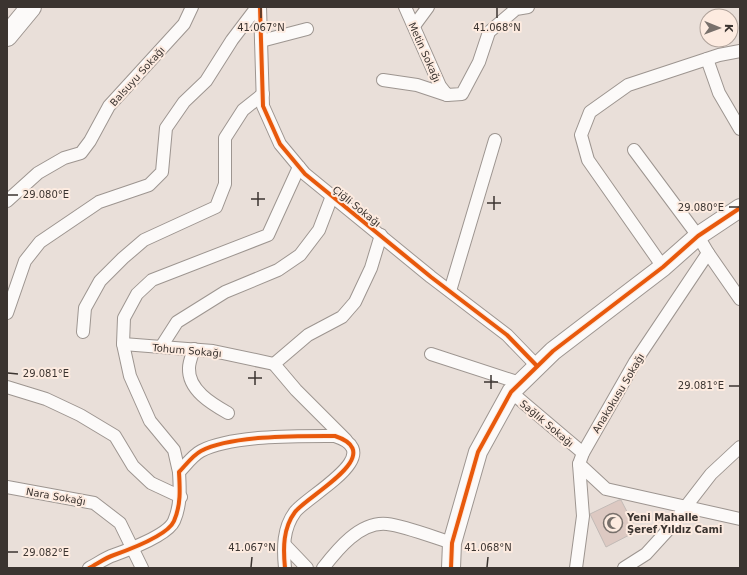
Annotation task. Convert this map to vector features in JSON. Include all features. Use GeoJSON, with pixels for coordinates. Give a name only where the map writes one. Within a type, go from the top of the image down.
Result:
{"type":"FeatureCollection","features":[{"type":"Feature","properties":{"kind":"main road"},"geometry":{"type":"LineString","coordinates":[[7,36],[31,7]]}},
{"type":"Feature","properties":{"kind":"street","name":"Balsuyu Sokağı"},"geometry":{"type":"LineString","coordinates":[[7,201],[38,173],[64,158],[81,152],[90,141],[109,106],[184,24],[192,7]]}},
{"type":"Feature","properties":{"kind":"street"},"geometry":{"type":"LineString","coordinates":[[7,313],[25,261],[40,242],[99,202],[149,185],[162,172],[166,128],[184,102],[206,81],[232,40],[257,7]]}},
{"type":"Feature","properties":{"kind":"street","name":"Çiğli Sokağı"},"geometry":{"type":"LineString","coordinates":[[260,7],[263,106],[280,144],[299,167],[332,196],[507,335],[537,366]]}},
{"type":"Feature","properties":{"kind":"street","name":"Metin Sokağı"},"geometry":{"type":"LineString","coordinates":[[405,7],[440,86],[447,96]]}},
{"type":"Feature","properties":{"kind":"street"},"geometry":{"type":"LineString","coordinates":[[414,26],[428,7]]}},
{"type":"Feature","properties":{"kind":"street"},"geometry":{"type":"LineString","coordinates":[[447,96],[462,94],[478,62],[490,32],[516,9],[528,7]]}},
{"type":"Feature","properties":{"kind":"street"},"geometry":{"type":"LineString","coordinates":[[262,41],[307,29]]}},
{"type":"Feature","properties":{"kind":"street"},"geometry":{"type":"LineString","coordinates":[[663,267],[588,160],[581,135],[590,112],[628,85],[740,51]]}},
{"type":"Feature","properties":{"kind":"street"},"geometry":{"type":"LineString","coordinates":[[707,60],[719,93],[740,129]]}},
{"type":"Feature","properties":{"kind":"street","name":"Metin Sokağı"},"geometry":{"type":"LineString","coordinates":[[383,80],[416,85],[447,96]]}},
{"type":"Feature","properties":{"kind":"street"},"geometry":{"type":"LineString","coordinates":[[83,332],[85,308],[100,281],[123,258],[144,240],[216,206],[225,184],[225,138],[243,110],[263,94]]}},
{"type":"Feature","properties":{"kind":"street"},"geometry":{"type":"LineString","coordinates":[[450,291],[495,140]]}},
{"type":"Feature","properties":{"kind":"street"},"geometry":{"type":"LineString","coordinates":[[634,150],[698,236],[740,299]]}},
{"type":"Feature","properties":{"kind":"street"},"geometry":{"type":"LineString","coordinates":[[89,568],[154,538],[174,522],[181,497],[179,472],[174,450],[150,421],[130,376],[123,344],[124,318],[137,294],[152,280],[268,235],[299,167]]}},
{"type":"Feature","properties":{"kind":"street"},"geometry":{"type":"LineString","coordinates":[[160,347],[177,322],[225,292],[278,270],[300,255],[319,230],[332,196]]}},
{"type":"Feature","properties":{"kind":"street"},"geometry":{"type":"LineString","coordinates":[[451,568],[452,543],[478,452],[515,388],[553,351],[663,267],[698,236],[740,208]]}},
{"type":"Feature","properties":{"kind":"street"},"geometry":{"type":"LineString","coordinates":[[285,568],[284,532],[296,511],[324,489],[351,462],[354,455],[352,447],[346,440],[296,390],[274,364],[308,335],[342,317],[355,302],[371,268],[381,236]]}},
{"type":"Feature","properties":{"kind":"street","name":"Anakokusu Sokağı"},"geometry":{"type":"LineString","coordinates":[[581,458],[635,362],[685,290],[708,253]]}},
{"type":"Feature","properties":{"kind":"street","name":"Tohum Sokağı"},"geometry":{"type":"LineString","coordinates":[[123,344],[213,351],[274,364]]}},
{"type":"Feature","properties":{"kind":"street"},"geometry":{"type":"LineString","coordinates":[[194,349],[189,368],[191,380],[205,400],[228,413]]}},
{"type":"Feature","properties":{"kind":"street"},"geometry":{"type":"LineString","coordinates":[[431,354],[515,388]]}},
{"type":"Feature","properties":{"kind":"street"},"geometry":{"type":"LineString","coordinates":[[7,387],[46,398],[80,415],[115,436],[133,466],[151,483],[181,497]]}},
{"type":"Feature","properties":{"kind":"street","name":"Sağlık Sokağı"},"geometry":{"type":"LineString","coordinates":[[515,388],[581,458],[606,489],[740,519]]}},
{"type":"Feature","properties":{"kind":"street"},"geometry":{"type":"LineString","coordinates":[[179,472],[200,451],[218,445],[264,438],[335,436],[346,440]]}},
{"type":"Feature","properties":{"kind":"street"},"geometry":{"type":"LineString","coordinates":[[624,568],[646,554],[668,531],[711,474],[740,447]]}},
{"type":"Feature","properties":{"kind":"street"},"geometry":{"type":"LineString","coordinates":[[576,568],[583,516],[581,458]]}},
{"type":"Feature","properties":{"kind":"street","name":"Nara Sokağı"},"geometry":{"type":"LineString","coordinates":[[7,487],[94,503],[120,523],[134,548],[142,568]]}},
{"type":"Feature","properties":{"kind":"street"},"geometry":{"type":"LineString","coordinates":[[323,568],[346,540],[366,528],[386,524],[452,543]]}},
{"type":"Feature","properties":{"kind":"street"},"geometry":{"type":"LineString","coordinates":[[284,545],[307,568]]}},
{"type":"Feature","properties":{"kind":"building","name":"Yeni Mahalle Şeref Yıldız Cami"},"geometry":{"type":"Polygon","coordinates":[[[621,500],[637,531],[606,547],[590,514],[621,500]]]}},
{"type":"Feature","properties":{"kind":"cycle path"},"geometry":{"type":"LineString","coordinates":[[260,7],[263,106],[280,144],[305,174],[431,277],[507,335],[537,366]]}},
{"type":"Feature","properties":{"kind":"cycle path"},"geometry":{"type":"LineString","coordinates":[[451,568],[452,543],[478,452],[511,392],[553,351],[663,267],[698,236],[740,208]]}},
{"type":"Feature","properties":{"kind":"cycle path"},"geometry":{"type":"LineString","coordinates":[[89,568],[107,558],[156,537],[170,526],[174,521],[179,503],[179,472],[201,451],[214,446],[248,439],[335,436],[349,444],[353,453],[350,463],[328,485],[295,512],[291,518],[285,538],[285,568]]}},
{"type":"Feature","properties":{"kind":"place","name":"Yeni Mahalle Şeref Yıldız Cami"},"geometry":{"type":"Point","coordinates":[613,523]}}]}
